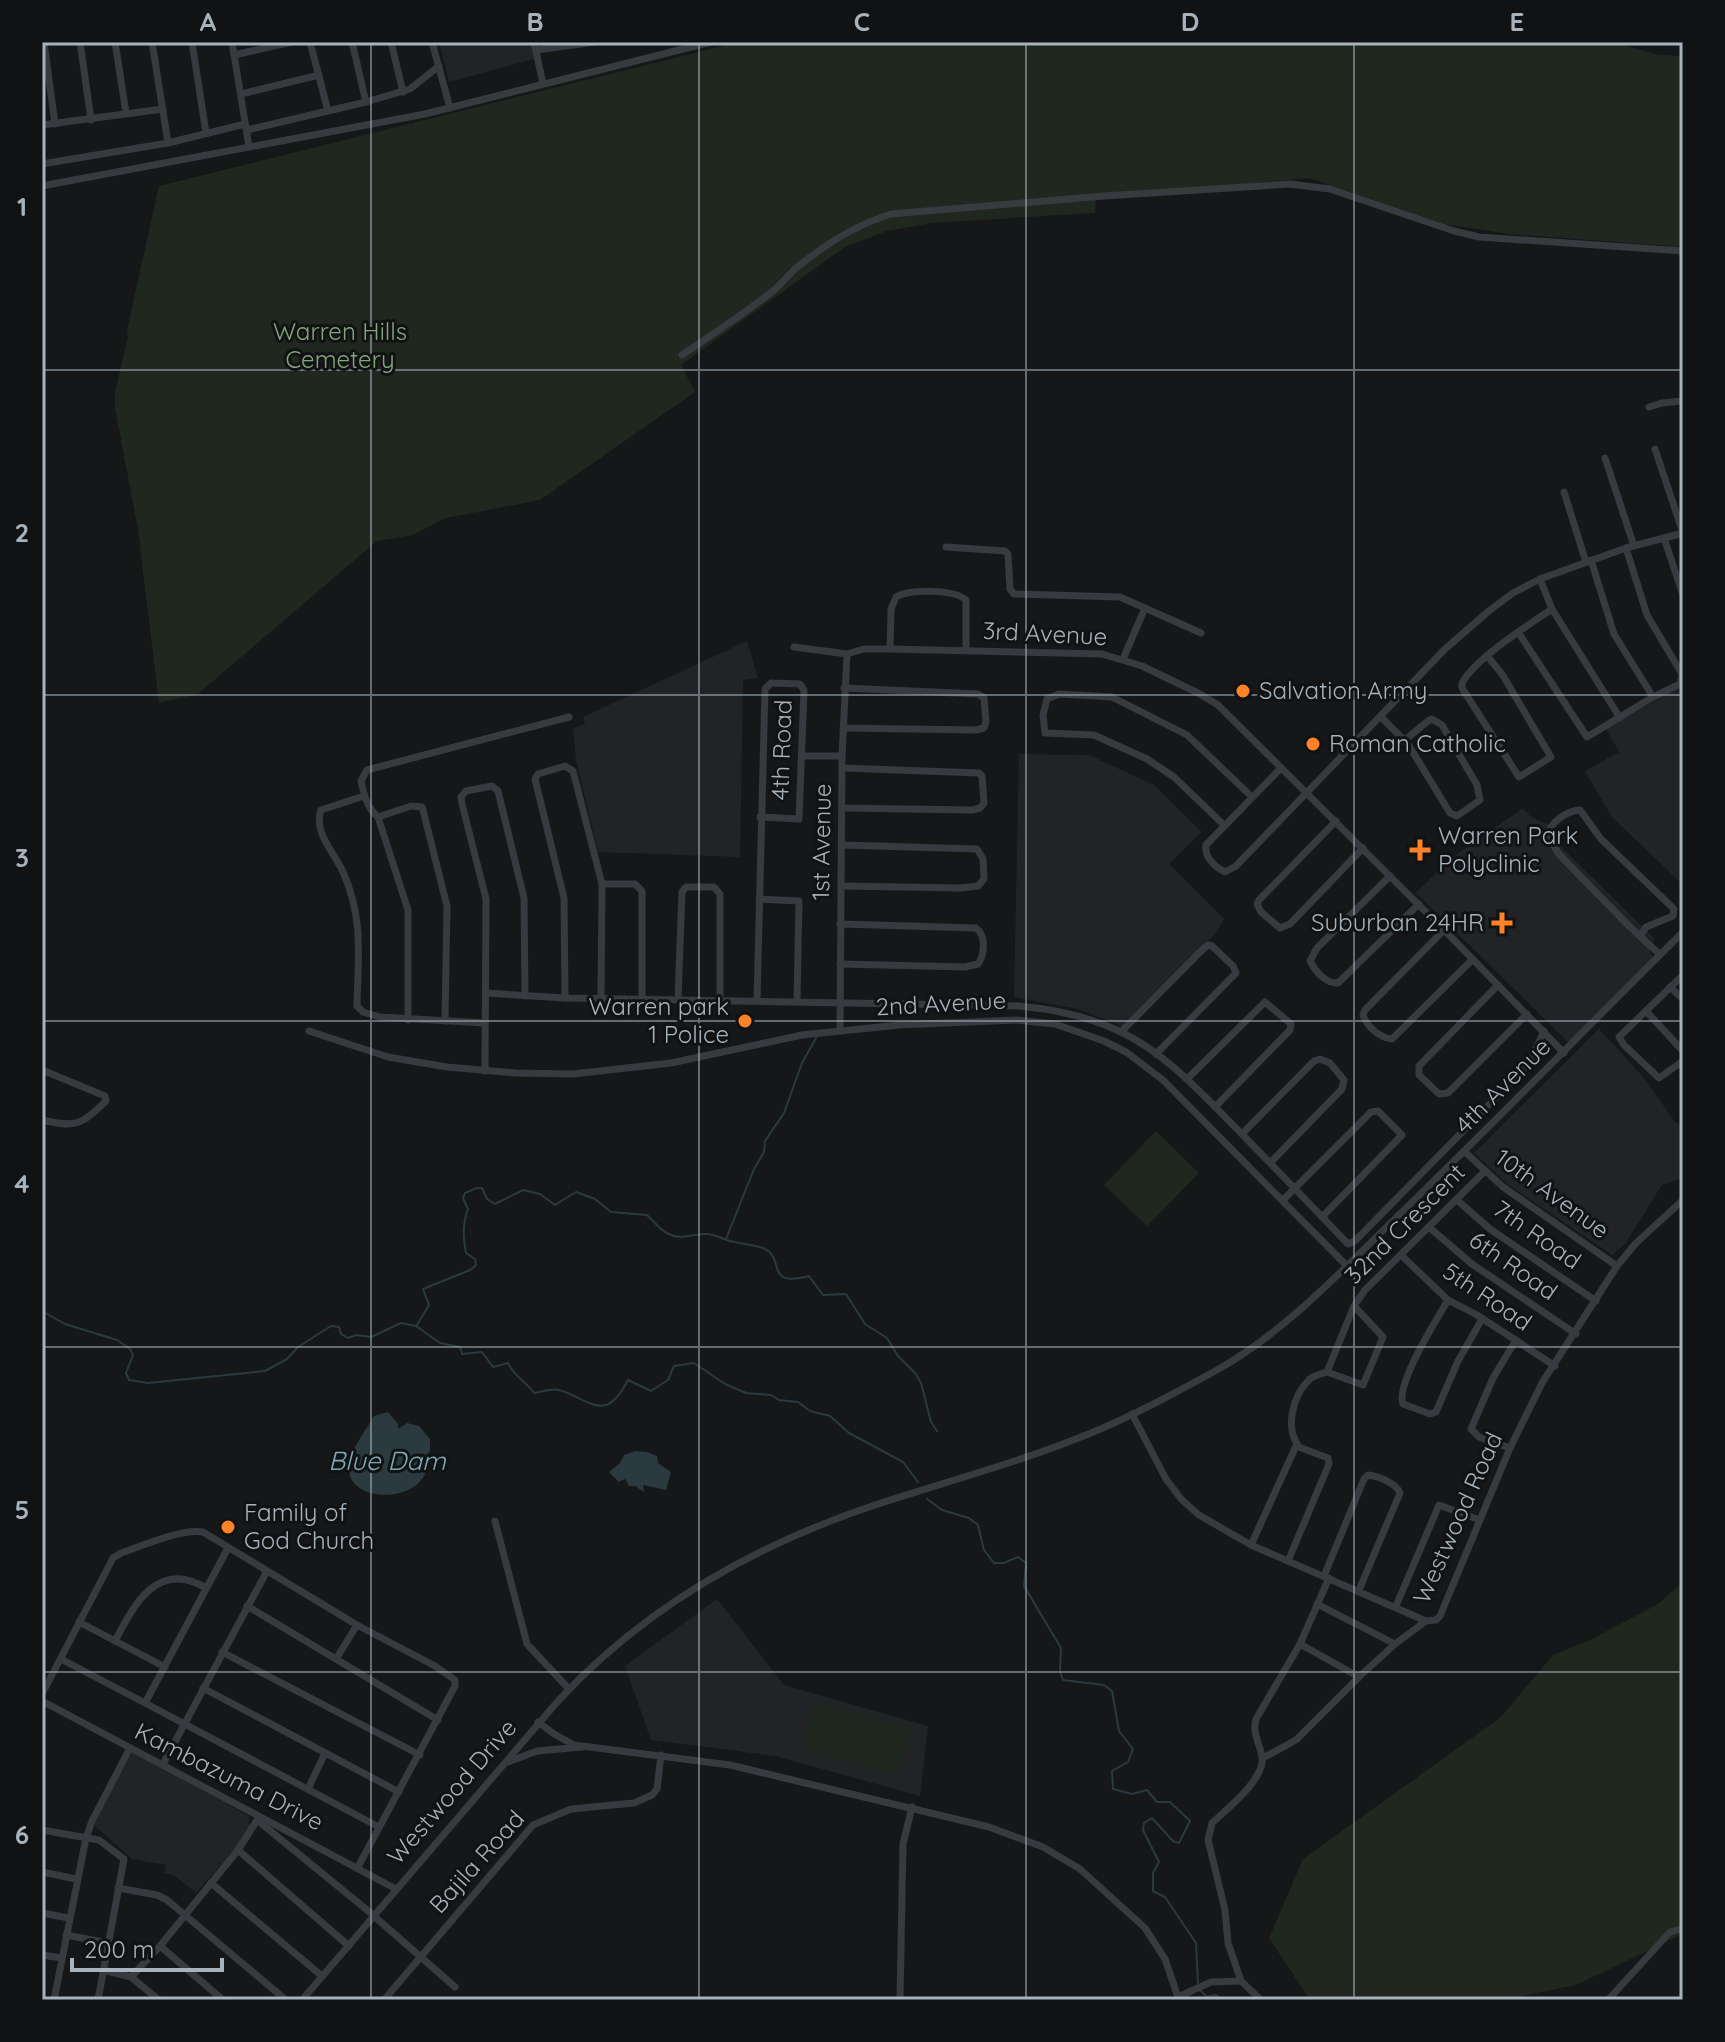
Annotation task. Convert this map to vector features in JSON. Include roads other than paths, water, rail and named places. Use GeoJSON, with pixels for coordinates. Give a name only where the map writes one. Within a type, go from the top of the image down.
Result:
{"type":"FeatureCollection","features":[{"type":"Feature","properties":{"kind":"street"},"geometry":{"type":"LineString","coordinates":[[44,42],[55,124]]}},
{"type":"Feature","properties":{"kind":"street"},"geometry":{"type":"LineString","coordinates":[[80,42],[91,120]]}},
{"type":"Feature","properties":{"kind":"street"},"geometry":{"type":"LineString","coordinates":[[115,42],[126,113]]}},
{"type":"Feature","properties":{"kind":"street"},"geometry":{"type":"LineString","coordinates":[[152,42],[168,143]]}},
{"type":"Feature","properties":{"kind":"street"},"geometry":{"type":"LineString","coordinates":[[192,42],[206,133]]}},
{"type":"Feature","properties":{"kind":"street"},"geometry":{"type":"LineString","coordinates":[[232,42],[249,147]]}},
{"type":"Feature","properties":{"kind":"street"},"geometry":{"type":"LineString","coordinates":[[234,55],[292,42]]}},
{"type":"Feature","properties":{"kind":"street"},"geometry":{"type":"LineString","coordinates":[[310,42],[328,111]]}},
{"type":"Feature","properties":{"kind":"street"},"geometry":{"type":"LineString","coordinates":[[352,42],[366,102]]}},
{"type":"Feature","properties":{"kind":"street"},"geometry":{"type":"LineString","coordinates":[[391,42],[403,92]]}},
{"type":"Feature","properties":{"kind":"street"},"geometry":{"type":"LineString","coordinates":[[432,42],[450,108]]}},
{"type":"Feature","properties":{"kind":"street"},"geometry":{"type":"LineString","coordinates":[[543,84],[535,46],[595,42]]}},
{"type":"Feature","properties":{"kind":"street"},"geometry":{"type":"LineString","coordinates":[[42,186],[450,108],[711,42]]}},
{"type":"Feature","properties":{"kind":"street"},"geometry":{"type":"LineString","coordinates":[[42,164],[168,143],[366,102],[403,92],[439,66]]}},
{"type":"Feature","properties":{"kind":"street"},"geometry":{"type":"LineString","coordinates":[[241,94],[319,75]]}},
{"type":"Feature","properties":{"kind":"street"},"geometry":{"type":"LineString","coordinates":[[42,125],[163,109]]}},
{"type":"Feature","properties":{"kind":"street"},"geometry":{"type":"LineString","coordinates":[[682,355],[777,288],[794,270],[825,247],[859,226],[891,214],[1290,184],[1340,192],[1479,237],[1683,251]]}},
{"type":"Feature","properties":{"kind":"street"},"geometry":{"type":"LineString","coordinates":[[1649,407],[1683,401]]}},
{"type":"Feature","properties":{"kind":"street"},"geometry":{"type":"LineString","coordinates":[[1281,768],[1209,840],[1205,851],[1208,857],[1225,872],[1236,866],[1473,624],[1513,593],[1540,579],[1589,561],[1683,533],[1655,449]]}},
{"type":"Feature","properties":{"kind":"street"},"geometry":{"type":"LineString","coordinates":[[1518,632],[1587,737],[1680,684],[1682,674],[1647,615],[1605,458]]}},
{"type":"Feature","properties":{"kind":"street"},"geometry":{"type":"LineString","coordinates":[[1564,492],[1614,634],[1653,697]]}},
{"type":"Feature","properties":{"kind":"street"},"geometry":{"type":"LineString","coordinates":[[1664,538],[1683,595]]}},
{"type":"Feature","properties":{"kind":"street"},"geometry":{"type":"LineString","coordinates":[[946,547],[1005,551],[1010,589],[1014,594],[1109,596],[1132,601],[1201,633]]}},
{"type":"Feature","properties":{"kind":"street"},"geometry":{"type":"LineString","coordinates":[[1540,579],[1552,609],[1620,718]]}},
{"type":"Feature","properties":{"kind":"street"},"geometry":{"type":"LineString","coordinates":[[890,649],[891,609],[896,597],[903,593],[950,592],[966,600],[966,650]]}},
{"type":"Feature","properties":{"kind":"street"},"geometry":{"type":"LineString","coordinates":[[1123,659],[1145,608]]}},
{"type":"Feature","properties":{"kind":"street"},"geometry":{"type":"LineString","coordinates":[[1488,657],[1502,674],[1551,757],[1519,777],[1462,688],[1465,678],[1488,657],[1552,609]]}},
{"type":"Feature","properties":{"kind":"street","name":"3rd Avenue"},"geometry":{"type":"LineString","coordinates":[[794,647],[847,654],[864,649],[1084,653],[1123,659],[1213,702],[1307,792],[1564,1053]]}},
{"type":"Feature","properties":{"kind":"street","name":"1st Avenue"},"geometry":{"type":"LineString","coordinates":[[840,1031],[842,756],[847,654]]}},
{"type":"Feature","properties":{"kind":"street","name":"4th Road"},"geometry":{"type":"LineString","coordinates":[[771,683],[800,684],[804,690],[802,756],[799,819],[760,817],[765,689],[771,683]]}},
{"type":"Feature","properties":{"kind":"street"},"geometry":{"type":"LineString","coordinates":[[843,728],[976,730],[984,728],[986,722],[984,698],[978,694],[844,688]]}},
{"type":"Feature","properties":{"kind":"street"},"geometry":{"type":"LineString","coordinates":[[1224,825],[1164,769],[1122,747],[1094,735],[1046,733],[1043,724],[1047,699],[1059,694],[1112,697],[1187,735],[1252,797]]}},
{"type":"Feature","properties":{"kind":"street"},"geometry":{"type":"LineString","coordinates":[[408,1020],[408,910],[378,817],[364,796],[361,781],[372,768],[569,717]]}},
{"type":"Feature","properties":{"kind":"street"},"geometry":{"type":"LineString","coordinates":[[1381,717],[1405,740],[1450,813],[1457,816],[1480,800],[1477,785],[1442,725],[1432,719],[1405,740]]}},
{"type":"Feature","properties":{"kind":"street"},"geometry":{"type":"LineString","coordinates":[[802,756],[842,756]]}},
{"type":"Feature","properties":{"kind":"street"},"geometry":{"type":"LineString","coordinates":[[565,998],[564,898],[535,779],[538,774],[565,766],[573,771],[602,884],[601,998]]}},
{"type":"Feature","properties":{"kind":"street"},"geometry":{"type":"LineString","coordinates":[[842,808],[972,810],[984,803],[982,776],[979,773],[843,768]]}},
{"type":"Feature","properties":{"kind":"street"},"geometry":{"type":"LineString","coordinates":[[485,1071],[486,899],[461,797],[466,791],[492,786],[498,791],[524,898],[525,996]]}},
{"type":"Feature","properties":{"kind":"street"},"geometry":{"type":"LineString","coordinates":[[364,796],[321,810],[318,819],[323,835],[343,871],[357,916],[360,935],[357,1006],[363,1012],[380,1017],[485,1023]]}},
{"type":"Feature","properties":{"kind":"street"},"geometry":{"type":"LineString","coordinates":[[378,817],[411,806],[422,807],[423,810],[447,906],[445,1021]]}},
{"type":"Feature","properties":{"kind":"street"},"geometry":{"type":"LineString","coordinates":[[1640,936],[1646,927],[1673,916],[1674,909],[1601,839],[1580,810],[1574,810],[1553,824],[1548,835],[1558,853],[1640,936],[1660,954]]}},
{"type":"Feature","properties":{"kind":"street"},"geometry":{"type":"LineString","coordinates":[[757,1001],[760,817]]}},
{"type":"Feature","properties":{"kind":"street"},"geometry":{"type":"LineString","coordinates":[[1336,821],[1259,900],[1257,904],[1261,912],[1280,928],[1290,924],[1363,848]]}},
{"type":"Feature","properties":{"kind":"street"},"geometry":{"type":"LineString","coordinates":[[841,886],[960,888],[978,886],[984,879],[982,854],[977,849],[842,845]]}},
{"type":"Feature","properties":{"kind":"street"},"geometry":{"type":"LineString","coordinates":[[1390,876],[1317,948],[1310,961],[1327,981],[1338,983],[1419,904]]}},
{"type":"Feature","properties":{"kind":"street"},"geometry":{"type":"LineString","coordinates":[[602,884],[635,884],[642,891],[642,999]]}},
{"type":"Feature","properties":{"kind":"street"},"geometry":{"type":"LineString","coordinates":[[678,999],[682,892],[692,886],[714,887],[720,894],[720,999]]}},
{"type":"Feature","properties":{"kind":"street"},"geometry":{"type":"LineString","coordinates":[[759,899],[799,901],[797,1001]]}},
{"type":"Feature","properties":{"kind":"street"},"geometry":{"type":"LineString","coordinates":[[840,924],[976,928],[981,931],[983,951],[978,964],[965,967],[840,964]]}},
{"type":"Feature","properties":{"kind":"street"},"geometry":{"type":"LineString","coordinates":[[1444,930],[1365,1010],[1363,1015],[1366,1021],[1382,1037],[1392,1039],[1473,959]]}},
{"type":"Feature","properties":{"kind":"street","name":"4th Avenue"},"geometry":{"type":"LineString","coordinates":[[538,1722],[603,1656],[670,1603],[772,1547],[876,1505],[1063,1444],[1132,1414],[1233,1360],[1279,1326],[1348,1267],[1683,932]]}},
{"type":"Feature","properties":{"kind":"street"},"geometry":{"type":"LineString","coordinates":[[1121,1032],[1205,947],[1212,946],[1233,966],[1236,973],[1156,1054]]}},
{"type":"Feature","properties":{"kind":"street"},"geometry":{"type":"LineString","coordinates":[[1683,975],[1619,1037],[1659,1078],[1683,1061]]}},
{"type":"Feature","properties":{"kind":"street"},"geometry":{"type":"LineString","coordinates":[[1498,985],[1419,1066],[1418,1071],[1424,1081],[1439,1094],[1448,1093],[1527,1014]]}},
{"type":"Feature","properties":{"kind":"street"},"geometry":{"type":"LineString","coordinates":[[1670,987],[1683,999]]}},
{"type":"Feature","properties":{"kind":"street"},"geometry":{"type":"LineString","coordinates":[[486,993],[565,998],[1041,1008],[1085,1018],[1121,1032],[1187,1079],[1348,1244]]}},
{"type":"Feature","properties":{"kind":"street"},"geometry":{"type":"LineString","coordinates":[[1187,1079],[1264,1002],[1269,1002],[1291,1024],[1291,1029],[1215,1107]]}},
{"type":"Feature","properties":{"kind":"street"},"geometry":{"type":"LineString","coordinates":[[948,1005],[948,1022]]}},
{"type":"Feature","properties":{"kind":"street"},"geometry":{"type":"LineString","coordinates":[[1646,1011],[1683,1051]]}},
{"type":"Feature","properties":{"kind":"street","name":"2nd Avenue"},"geometry":{"type":"LineString","coordinates":[[309,1031],[388,1057],[447,1067],[573,1074],[671,1063],[775,1040],[840,1031],[948,1022],[1016,1020],[1055,1024],[1104,1041],[1145,1065],[1348,1267]]}},
{"type":"Feature","properties":{"kind":"street"},"geometry":{"type":"LineString","coordinates":[[1337,1256],[1529,1064],[1544,1031]]}},
{"type":"Feature","properties":{"kind":"street"},"geometry":{"type":"LineString","coordinates":[[1242,1134],[1314,1061],[1320,1059],[1330,1063],[1344,1080],[1342,1089],[1271,1162]]}},
{"type":"Feature","properties":{"kind":"street"},"geometry":{"type":"LineString","coordinates":[[1163,1080],[1173,1068]]}},
{"type":"Feature","properties":{"kind":"street"},"geometry":{"type":"LineString","coordinates":[[42,1070],[105,1096],[106,1101],[84,1123],[67,1126],[42,1120]]}},
{"type":"Feature","properties":{"kind":"street"},"geometry":{"type":"LineString","coordinates":[[1283,1200],[1374,1110],[1402,1135],[1322,1217]]}},
{"type":"Feature","properties":{"kind":"street","name":"10th Avenue"},"geometry":{"type":"LineString","coordinates":[[1465,1152],[1503,1187],[1617,1266]]}},
{"type":"Feature","properties":{"kind":"street","name":"32nd Crescent"},"geometry":{"type":"LineString","coordinates":[[1354,1306],[1382,1332],[1382,1342],[1363,1385],[1327,1372],[1354,1306],[1365,1290],[1485,1171]]}},
{"type":"Feature","properties":{"kind":"street","name":"7th Road"},"geometry":{"type":"LineString","coordinates":[[1457,1200],[1490,1229],[1596,1301]]}},
{"type":"Feature","properties":{"kind":"street","name":"Westwood Road"},"geometry":{"type":"LineString","coordinates":[[1132,1414],[1154,1460],[1182,1500],[1209,1522],[1251,1545],[1432,1622],[1440,1616],[1531,1405],[1617,1266],[1636,1243],[1683,1200]]}},
{"type":"Feature","properties":{"kind":"street","name":"6th Road"},"geometry":{"type":"LineString","coordinates":[[1430,1228],[1472,1264],[1576,1334]]}},
{"type":"Feature","properties":{"kind":"street","name":"5th Road"},"geometry":{"type":"LineString","coordinates":[[1402,1256],[1448,1300],[1555,1366]]}},
{"type":"Feature","properties":{"kind":"street"},"geometry":{"type":"LineString","coordinates":[[1448,1300],[1411,1370],[1401,1394],[1403,1404],[1430,1414],[1436,1412],[1458,1361],[1482,1319]]}},
{"type":"Feature","properties":{"kind":"street"},"geometry":{"type":"LineString","coordinates":[[1510,1448],[1475,1435],[1471,1429],[1493,1378],[1516,1340]]}},
{"type":"Feature","properties":{"kind":"street"},"geometry":{"type":"LineString","coordinates":[[1288,1561],[1329,1462],[1324,1455],[1298,1445],[1290,1429],[1297,1399],[1309,1380],[1327,1372]]}},
{"type":"Feature","properties":{"kind":"street"},"geometry":{"type":"LineString","coordinates":[[1251,1545],[1298,1445]]}},
{"type":"Feature","properties":{"kind":"street"},"geometry":{"type":"LineString","coordinates":[[1261,2000],[1241,1981],[1227,1939],[1224,1904],[1208,1830],[1257,1776],[1263,1758],[1254,1731],[1256,1719],[1300,1644],[1368,1475],[1396,1486],[1400,1493],[1359,1590]]}},
{"type":"Feature","properties":{"kind":"street"},"geometry":{"type":"LineString","coordinates":[[1396,1606],[1439,1505],[1480,1520]]}},
{"type":"Feature","properties":{"kind":"street"},"geometry":{"type":"LineString","coordinates":[[495,1521],[527,1644],[569,1689]]}},
{"type":"Feature","properties":{"kind":"street"},"geometry":{"type":"LineString","coordinates":[[42,1694],[116,1555],[197,1531],[455,1680],[455,1686],[420,1755],[358,1867]]}},
{"type":"Feature","properties":{"kind":"street"},"geometry":{"type":"LineString","coordinates":[[145,1703],[228,1548]]}},
{"type":"Feature","properties":{"kind":"street"},"geometry":{"type":"LineString","coordinates":[[163,1764],[267,1571]]}},
{"type":"Feature","properties":{"kind":"street"},"geometry":{"type":"LineString","coordinates":[[115,1641],[129,1613],[146,1591],[183,1578],[206,1588]]}},
{"type":"Feature","properties":{"kind":"street"},"geometry":{"type":"LineString","coordinates":[[1317,1604],[1395,1644]]}},
{"type":"Feature","properties":{"kind":"street"},"geometry":{"type":"LineString","coordinates":[[247,1606],[438,1720]]}},
{"type":"Feature","properties":{"kind":"street"},"geometry":{"type":"LineString","coordinates":[[1263,1758],[1296,1740],[1395,1644],[1426,1621]]}},
{"type":"Feature","properties":{"kind":"street"},"geometry":{"type":"LineString","coordinates":[[79,1622],[165,1667]]}},
{"type":"Feature","properties":{"kind":"street"},"geometry":{"type":"LineString","coordinates":[[336,1659],[357,1625]]}},
{"type":"Feature","properties":{"kind":"street"},"geometry":{"type":"LineString","coordinates":[[1300,1644],[1359,1677]]}},
{"type":"Feature","properties":{"kind":"street"},"geometry":{"type":"LineString","coordinates":[[222,1652],[420,1755]]}},
{"type":"Feature","properties":{"kind":"street"},"geometry":{"type":"LineString","coordinates":[[61,1659],[379,1827]]}},
{"type":"Feature","properties":{"kind":"street"},"geometry":{"type":"LineString","coordinates":[[203,1688],[399,1792]]}},
{"type":"Feature","properties":{"kind":"street","name":"Kambazuma Drive"},"geometry":{"type":"LineString","coordinates":[[42,1701],[396,1889]]}},
{"type":"Feature","properties":{"kind":"street","name":"Westwood Drive"},"geometry":{"type":"LineString","coordinates":[[302,2000],[538,1722],[567,1742],[730,1765],[912,1807],[1002,1831],[1043,1847],[1080,1869],[1150,1934],[1165,1959],[1178,1998]]}},
{"type":"Feature","properties":{"kind":"street"},"geometry":{"type":"LineString","coordinates":[[504,1764],[537,1751],[584,1746]]}},
{"type":"Feature","properties":{"kind":"street"},"geometry":{"type":"LineString","coordinates":[[42,1997],[54,2000],[86,1838],[130,1748]]}},
{"type":"Feature","properties":{"kind":"street"},"geometry":{"type":"LineString","coordinates":[[308,1789],[325,1753]]}},
{"type":"Feature","properties":{"kind":"street","name":"Bajila Road"},"geometry":{"type":"LineString","coordinates":[[384,2000],[533,1825],[571,1809],[634,1803],[652,1795],[659,1781],[661,1755]]}},
{"type":"Feature","properties":{"kind":"street"},"geometry":{"type":"LineString","coordinates":[[900,2000],[903,1844],[912,1807]]}},
{"type":"Feature","properties":{"kind":"street"},"geometry":{"type":"LineString","coordinates":[[131,1977],[238,1850],[259,1818],[455,1987]]}},
{"type":"Feature","properties":{"kind":"street"},"geometry":{"type":"LineString","coordinates":[[42,1830],[103,1842],[122,1856],[124,1863],[98,2000]]}},
{"type":"Feature","properties":{"kind":"street"},"geometry":{"type":"LineString","coordinates":[[238,1850],[349,1946]]}},
{"type":"Feature","properties":{"kind":"street"},"geometry":{"type":"LineString","coordinates":[[42,1872],[76,1879]]}},
{"type":"Feature","properties":{"kind":"street"},"geometry":{"type":"LineString","coordinates":[[211,1883],[322,1976]]}},
{"type":"Feature","properties":{"kind":"street"},"geometry":{"type":"LineString","coordinates":[[118,1888],[162,1897],[286,2000]]}},
{"type":"Feature","properties":{"kind":"street"},"geometry":{"type":"LineString","coordinates":[[42,1913],[69,1918]]}},
{"type":"Feature","properties":{"kind":"street"},"geometry":{"type":"LineString","coordinates":[[1608,2000],[1670,1932],[1683,1931]]}},
{"type":"Feature","properties":{"kind":"street"},"geometry":{"type":"LineString","coordinates":[[66,1935],[108,1943]]}},
{"type":"Feature","properties":{"kind":"street"},"geometry":{"type":"LineString","coordinates":[[160,1946],[223,2000]]}},
{"type":"Feature","properties":{"kind":"street"},"geometry":{"type":"LineString","coordinates":[[42,1955],[62,1958]]}},
{"type":"Feature","properties":{"kind":"street"},"geometry":{"type":"LineString","coordinates":[[103,1970],[131,1977],[159,2000]]}},
{"type":"Feature","properties":{"kind":"street"},"geometry":{"type":"LineString","coordinates":[[1178,1998],[1201,1986],[1241,1981]]}},
{"type":"Feature","properties":{"kind":"water","name":"Blue Dam"},"geometry":{"type":"Polygon","coordinates":[[[388,1412],[398,1424],[398,1429],[407,1423],[419,1426],[430,1439],[430,1451],[426,1456],[426,1472],[417,1484],[404,1492],[388,1495],[371,1493],[358,1487],[350,1476],[350,1460],[374,1416],[388,1412]]]}},
{"type":"Feature","properties":{"kind":"water"},"geometry":{"type":"Polygon","coordinates":[[[635,1451],[657,1456],[658,1463],[671,1472],[666,1490],[643,1485],[644,1492],[629,1486],[625,1479],[619,1482],[609,1472],[624,1455],[635,1451]]]}},
{"type":"Feature","properties":{"kind":"waterway"},"geometry":{"type":"LineString","coordinates":[[726,1239],[764,1152],[765,1141],[784,1113],[802,1063],[816,1038]]}},
{"type":"Feature","properties":{"kind":"waterway"},"geometry":{"type":"LineString","coordinates":[[417,1325],[429,1305],[423,1289],[476,1265],[475,1259],[466,1253],[465,1248],[464,1225],[468,1209],[463,1198],[465,1193],[482,1188],[487,1199],[495,1204],[523,1190],[540,1194],[555,1205],[576,1192],[595,1199],[611,1212],[647,1215],[671,1235],[708,1234],[763,1248],[774,1258],[778,1270],[786,1278],[809,1276],[823,1295],[846,1294],[865,1324],[887,1338],[898,1356],[916,1374],[931,1422],[937,1431]]}},
{"type":"Feature","properties":{"kind":"waterway"},"geometry":{"type":"LineString","coordinates":[[42,1311],[65,1324],[117,1340],[133,1355],[126,1373],[129,1380],[148,1383],[265,1371],[287,1359],[298,1347],[331,1326],[339,1327],[341,1334],[348,1338],[356,1335],[371,1337],[401,1323],[416,1326],[440,1343],[460,1347],[462,1354],[482,1352],[493,1367],[508,1363],[534,1393],[559,1390],[596,1405],[612,1402],[628,1380],[651,1391],[668,1380],[674,1366],[694,1363],[725,1384],[746,1393],[798,1402],[810,1411],[830,1416],[849,1433],[903,1462],[918,1482]]}},
{"type":"Feature","properties":{"kind":"waterway"},"geometry":{"type":"LineString","coordinates":[[927,1499],[942,1510],[969,1518],[978,1525],[984,1550],[994,1563],[1004,1563],[1018,1557],[1026,1563],[1024,1586],[1061,1648],[1060,1671],[1063,1680],[1104,1685],[1112,1691],[1119,1731],[1133,1749],[1128,1762],[1112,1771],[1113,1789],[1132,1794],[1147,1790],[1157,1802],[1170,1802],[1190,1821],[1179,1843],[1173,1841],[1152,1818],[1144,1823],[1143,1830],[1159,1862],[1153,1873],[1153,1891],[1165,1897],[1196,1943],[1198,1984]]}},
{"type":"Feature","properties":{"kind":"waterway"},"geometry":{"type":"LineString","coordinates":[[1200,1990],[1210,2000]]}},
{"type":"Feature","properties":{"kind":"waterway"},"geometry":{"type":"LineString","coordinates":[[1206,1997],[1216,1995],[1223,2000]]}},
{"type":"Feature","properties":{"kind":"place","name":"Salvation Army"},"geometry":{"type":"Point","coordinates":[1243,691]}},
{"type":"Feature","properties":{"kind":"place","name":"Roman Catholic"},"geometry":{"type":"Point","coordinates":[1313,744]}},
{"type":"Feature","properties":{"kind":"place","name":"Warren Park Polyclinic"},"geometry":{"type":"Point","coordinates":[1420,850]}},
{"type":"Feature","properties":{"kind":"place","name":"Suburban 24HR"},"geometry":{"type":"Point","coordinates":[1502,923]}},
{"type":"Feature","properties":{"kind":"place","name":"Warren park 1 Police"},"geometry":{"type":"Point","coordinates":[745,1021]}},
{"type":"Feature","properties":{"kind":"place","name":"Family of God Church"},"geometry":{"type":"Point","coordinates":[228,1527]}},
{"type":"Feature","properties":{"kind":"park label","name":"Warren Hills Cemetery"},"geometry":{"type":"Point","coordinates":[340,346]}}]}
